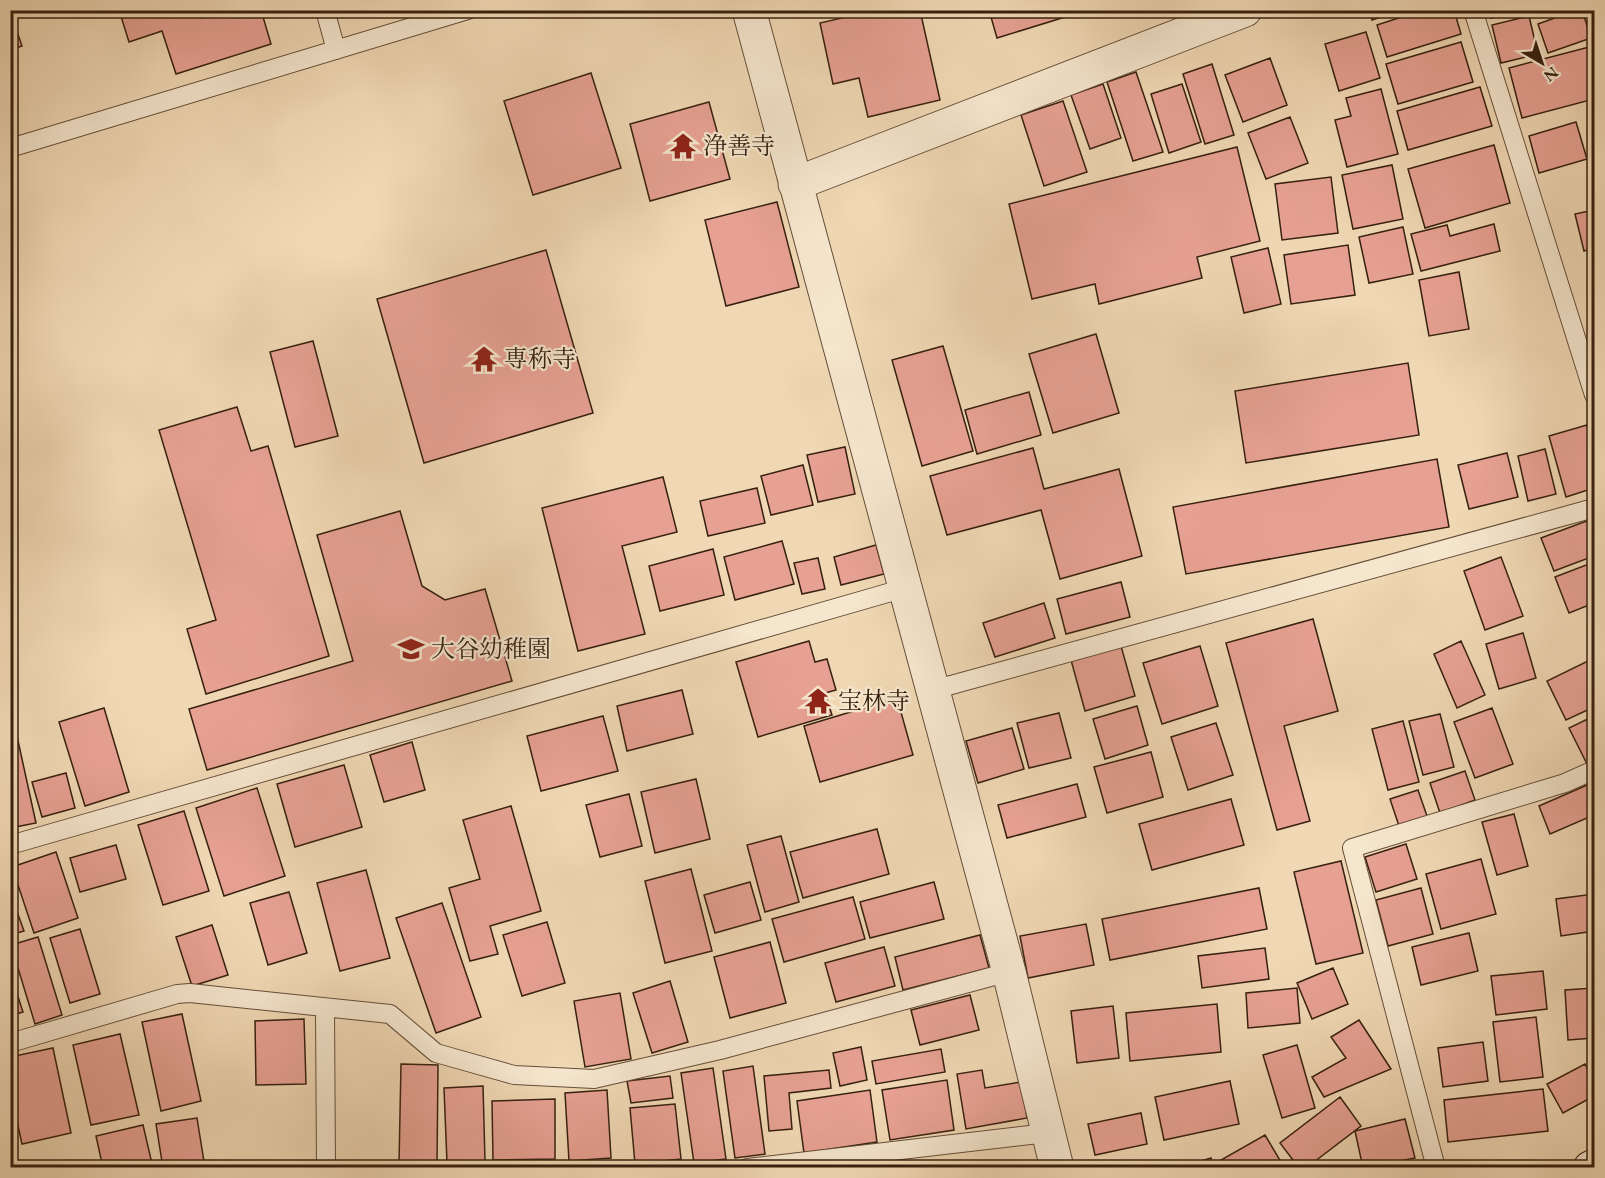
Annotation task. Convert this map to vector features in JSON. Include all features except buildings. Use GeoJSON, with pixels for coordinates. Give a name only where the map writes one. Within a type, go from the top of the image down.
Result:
{"type":"FeatureCollection","features":[{"type":"Feature","properties":{"kind":"street"},"geometry":{"type":"LineString","coordinates":[[750,10],[1009,972],[1057,1167]]}},
{"type":"Feature","properties":{"kind":"street"},"geometry":{"type":"LineString","coordinates":[[795,184],[1245,10]]}},
{"type":"Feature","properties":{"kind":"street"},"geometry":{"type":"LineString","coordinates":[[1590,1167],[1594,1166]]}},
{"type":"Feature","properties":{"kind":"lane"},"geometry":{"type":"LineString","coordinates":[[325,10],[336,50]]}},
{"type":"Feature","properties":{"kind":"lane"},"geometry":{"type":"LineString","coordinates":[[10,148],[468,10]]}},
{"type":"Feature","properties":{"kind":"lane"},"geometry":{"type":"LineString","coordinates":[[1473,10],[1594,395]]}},
{"type":"Feature","properties":{"kind":"lane"},"geometry":{"type":"LineString","coordinates":[[933,690],[1594,508]]}},
{"type":"Feature","properties":{"kind":"lane"},"geometry":{"type":"LineString","coordinates":[[10,845],[905,588]]}},
{"type":"Feature","properties":{"kind":"lane"},"geometry":{"type":"LineString","coordinates":[[1436,1167],[1352,848],[1565,783],[1594,770]]}},
{"type":"Feature","properties":{"kind":"lane"},"geometry":{"type":"LineString","coordinates":[[10,1043],[177,994],[390,1014],[436,1053],[514,1075],[594,1079],[720,1050],[1009,972]]}},
{"type":"Feature","properties":{"kind":"lane"},"geometry":{"type":"LineString","coordinates":[[325,1008],[326,1167]]}},
{"type":"Feature","properties":{"kind":"lane"},"geometry":{"type":"LineString","coordinates":[[747,1167],[1047,1133]]}},
{"type":"Feature","properties":{"kind":"place","name":"浄善寺"},"geometry":{"type":"Point","coordinates":[683,146]}},
{"type":"Feature","properties":{"kind":"place","name":"専称寺"},"geometry":{"type":"Point","coordinates":[484,359]}},
{"type":"Feature","properties":{"kind":"place","name":"大谷幼稚園"},"geometry":{"type":"Point","coordinates":[411,649]}},
{"type":"Feature","properties":{"kind":"place","name":"宝林寺"},"geometry":{"type":"Point","coordinates":[818,701]}}]}
